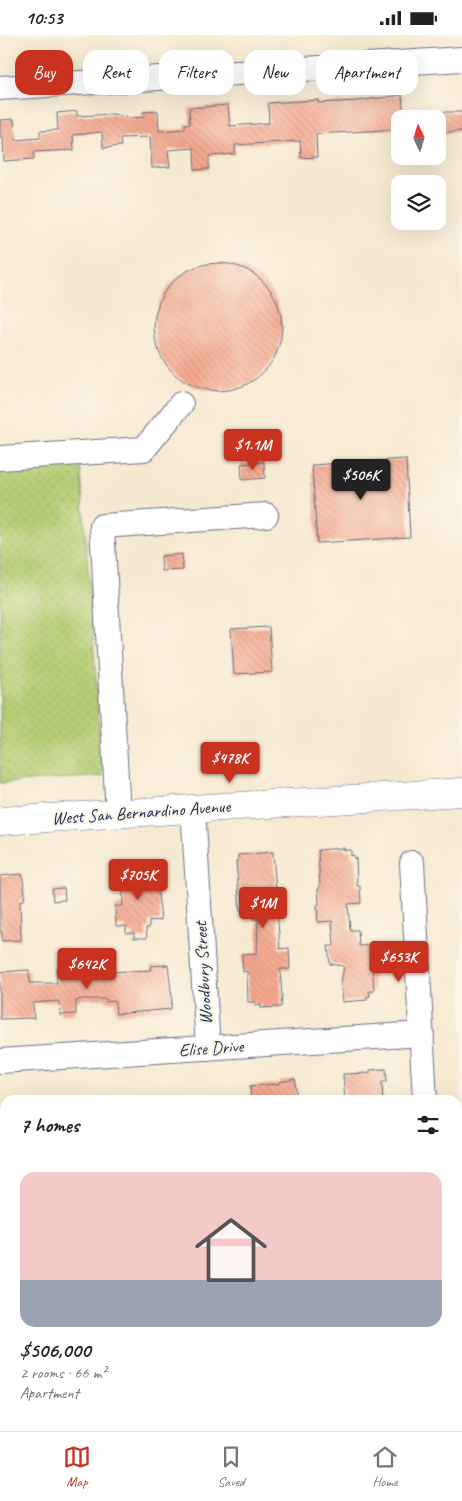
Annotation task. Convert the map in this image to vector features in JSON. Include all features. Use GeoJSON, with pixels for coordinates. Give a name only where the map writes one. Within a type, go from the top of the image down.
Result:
{"type":"FeatureCollection","features":[{"type":"Feature","properties":{"kind":"main road","name":"West San Bernardino Avenue"},"geometry":{"type":"LineString","coordinates":[[0,821],[462,792]]}},
{"type":"Feature","properties":{"kind":"street"},"geometry":{"type":"LineString","coordinates":[[0,88],[462,59]]}},
{"type":"Feature","properties":{"kind":"street"},"geometry":{"type":"LineString","coordinates":[[0,458],[144,449],[181,404]]}},
{"type":"Feature","properties":{"kind":"street"},"geometry":{"type":"LineString","coordinates":[[118,814],[102,526],[266,515]]}},
{"type":"Feature","properties":{"kind":"street","name":"Woodbury Street"},"geometry":{"type":"LineString","coordinates":[[193,808],[208,1048]]}},
{"type":"Feature","properties":{"kind":"street"},"geometry":{"type":"LineString","coordinates":[[412,863],[426,1095]]}},
{"type":"Feature","properties":{"kind":"street","name":"Elise Drive"},"geometry":{"type":"LineString","coordinates":[[0,1061],[422,1034]]}},
{"type":"Feature","properties":{"kind":"green space"},"geometry":{"type":"Polygon","coordinates":[[[80,460],[103,776],[0,783],[0,465],[80,460]]]}},
{"type":"Feature","properties":{"kind":"building"},"geometry":{"type":"Polygon","coordinates":[[[402,95],[403,110],[391,110],[391,130],[316,134],[317,157],[301,158],[300,141],[235,145],[235,154],[209,156],[209,169],[195,170],[194,148],[168,150],[170,167],[152,168],[150,137],[120,138],[121,146],[103,148],[102,132],[73,135],[74,150],[34,152],[34,159],[4,161],[3,137],[0,137],[0,120],[14,119],[15,140],[40,138],[40,131],[58,130],[57,113],[77,111],[77,116],[113,114],[128,118],[144,117],[143,112],[158,111],[159,131],[185,129],[185,124],[190,124],[189,108],[228,105],[230,126],[269,123],[268,103],[318,100],[318,103],[357,101],[402,95]]]}},
{"type":"Feature","properties":{"kind":"building"},"geometry":{"type":"Polygon","coordinates":[[[446,112],[462,112],[462,131],[446,132],[446,112]]]}},
{"type":"Feature","properties":{"kind":"building"},"geometry":{"type":"Polygon","coordinates":[[[218,263],[242,268],[263,282],[277,303],[282,327],[277,351],[263,372],[242,386],[218,391],[194,386],[173,372],[159,351],[154,327],[159,303],[173,282],[194,268],[218,263]]]}},
{"type":"Feature","properties":{"kind":"building"},"geometry":{"type":"Polygon","coordinates":[[[406,459],[410,537],[317,543],[312,465],[406,459]]]}},
{"type":"Feature","properties":{"kind":"building"},"geometry":{"type":"Polygon","coordinates":[[[264,462],[265,478],[242,480],[241,464],[264,462]]]}},
{"type":"Feature","properties":{"kind":"building"},"geometry":{"type":"Polygon","coordinates":[[[182,554],[183,570],[162,571],[161,556],[182,554]]]}},
{"type":"Feature","properties":{"kind":"building"},"geometry":{"type":"Polygon","coordinates":[[[269,627],[272,672],[234,674],[231,629],[269,627]]]}},
{"type":"Feature","properties":{"kind":"building"},"geometry":{"type":"Polygon","coordinates":[[[344,848],[344,850],[351,850],[351,856],[354,855],[354,859],[356,858],[357,886],[360,886],[361,903],[348,904],[350,930],[358,930],[359,946],[375,945],[376,962],[372,963],[374,991],[369,991],[370,996],[366,997],[367,1000],[343,1002],[341,984],[344,966],[330,964],[328,946],[334,946],[332,921],[318,922],[317,905],[319,904],[318,889],[320,888],[318,850],[344,848]]]}},
{"type":"Feature","properties":{"kind":"building"},"geometry":{"type":"Polygon","coordinates":[[[273,852],[276,891],[281,891],[282,908],[277,908],[280,949],[289,948],[290,969],[280,969],[281,1007],[261,1008],[260,1004],[255,1005],[255,1002],[248,1002],[247,971],[243,972],[242,954],[257,953],[258,919],[253,919],[253,910],[240,911],[236,861],[238,861],[238,855],[273,852]]]}},
{"type":"Feature","properties":{"kind":"building"},"geometry":{"type":"Polygon","coordinates":[[[147,866],[147,870],[150,870],[150,875],[156,875],[161,920],[149,921],[149,928],[146,928],[147,938],[134,938],[134,933],[126,933],[126,926],[116,926],[115,906],[123,906],[122,868],[147,866]]]}},
{"type":"Feature","properties":{"kind":"building"},"geometry":{"type":"Polygon","coordinates":[[[22,874],[25,893],[24,900],[20,901],[21,940],[2,941],[2,932],[0,932],[0,876],[22,874]]]}},
{"type":"Feature","properties":{"kind":"building"},"geometry":{"type":"Polygon","coordinates":[[[64,888],[65,900],[53,901],[52,889],[64,888]]]}},
{"type":"Feature","properties":{"kind":"building"},"geometry":{"type":"Polygon","coordinates":[[[168,965],[172,998],[171,1009],[116,1014],[115,1001],[106,1002],[106,999],[82,999],[76,1001],[76,1014],[60,1015],[59,1001],[33,1003],[34,1018],[0,1019],[0,972],[29,970],[30,983],[57,983],[56,968],[107,966],[108,972],[151,970],[150,966],[168,965]]]}},
{"type":"Feature","properties":{"kind":"building"},"geometry":{"type":"Polygon","coordinates":[[[386,1069],[387,1082],[382,1082],[383,1095],[345,1095],[343,1074],[370,1073],[370,1070],[386,1069]]]}},
{"type":"Feature","properties":{"kind":"building"},"geometry":{"type":"Polygon","coordinates":[[[295,1079],[297,1095],[251,1095],[250,1086],[279,1084],[279,1082],[295,1079]]]}}]}
